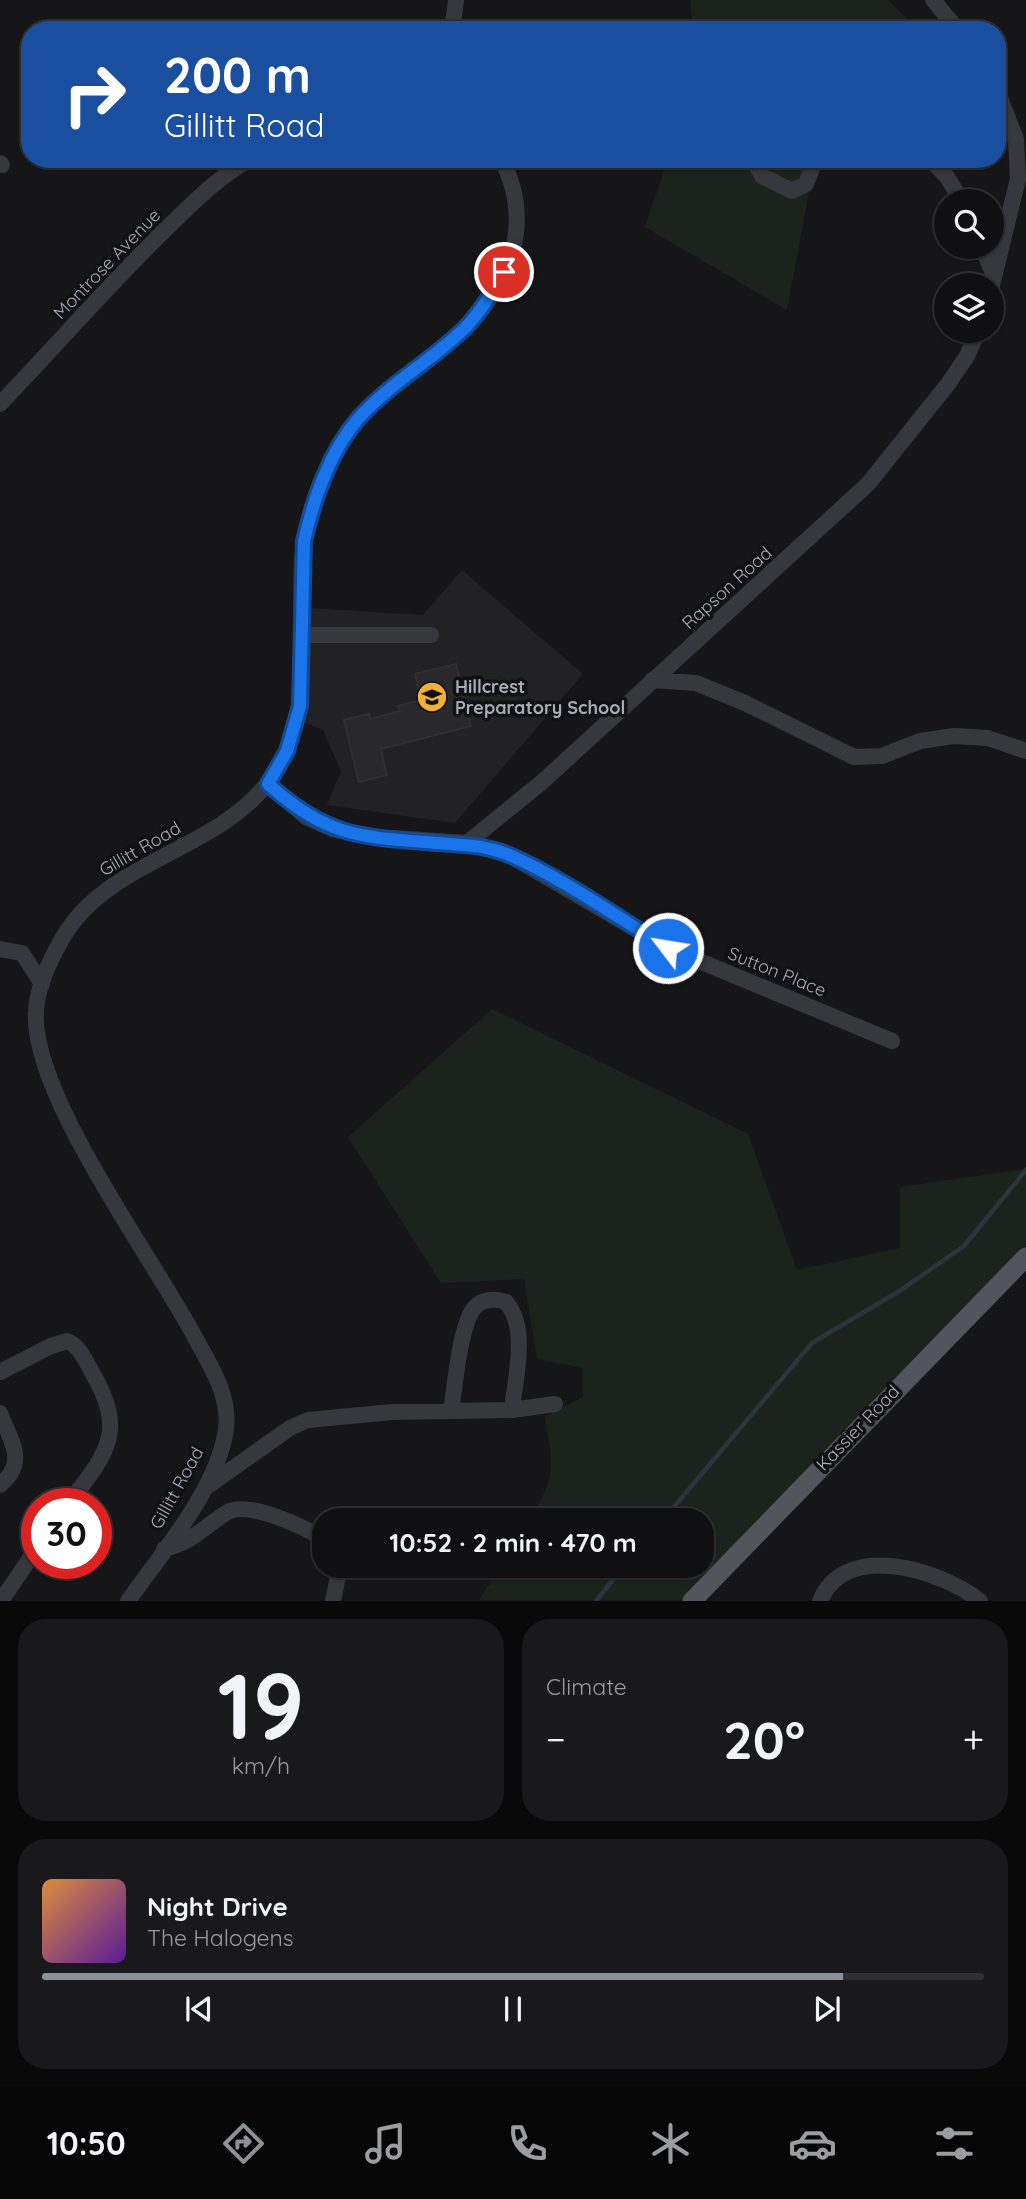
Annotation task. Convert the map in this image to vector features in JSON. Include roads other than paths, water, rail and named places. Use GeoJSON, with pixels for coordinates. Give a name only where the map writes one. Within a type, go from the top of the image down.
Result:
{"type":"FeatureCollection","features":[{"type":"Feature","properties":{"kind":"main road","name":"Kassier Road"},"geometry":{"type":"LineString","coordinates":[[692,1601],[1026,1257]]}},
{"type":"Feature","properties":{"kind":"street"},"geometry":{"type":"LineString","coordinates":[[453,21],[456,0]]}},
{"type":"Feature","properties":{"kind":"street"},"geometry":{"type":"LineString","coordinates":[[935,3],[950,21]]}},
{"type":"Feature","properties":{"kind":"street"},"geometry":{"type":"LineString","coordinates":[[995,273],[1022,173],[1016,139],[1006,113]]}},
{"type":"Feature","properties":{"kind":"street","name":"Montrose Avenue"},"geometry":{"type":"LineString","coordinates":[[0,404],[129,264],[194,199],[235,168]]}},
{"type":"Feature","properties":{"kind":"street","name":"Gillitt Road"},"geometry":{"type":"LineString","coordinates":[[128,1601],[203,1490],[222,1446],[226,1429],[226,1408],[219,1383],[189,1325],[89,1156],[51,1082],[39,1050],[35,1014],[41,984],[65,933],[94,900],[227,821],[268,784],[287,751],[300,706],[304,541],[309,518],[332,457],[351,427],[380,397],[463,330],[487,303],[516,248],[518,205],[514,187],[505,168]]}},
{"type":"Feature","properties":{"kind":"street"},"geometry":{"type":"LineString","coordinates":[[758,168],[762,176],[792,191],[806,184],[812,168]]}},
{"type":"Feature","properties":{"kind":"street"},"geometry":{"type":"LineString","coordinates":[[938,168],[954,189]]}},
{"type":"Feature","properties":{"kind":"street","name":"Rapson Road"},"geometry":{"type":"LineString","coordinates":[[467,843],[542,782],[868,484],[948,384],[973,343]]}},
{"type":"Feature","properties":{"kind":"street"},"geometry":{"type":"LineString","coordinates":[[301,635],[431,635]]}},
{"type":"Feature","properties":{"kind":"street"},"geometry":{"type":"LineString","coordinates":[[652,680],[696,683],[745,702],[854,757],[882,756],[920,741],[954,736],[988,738],[1026,751]]}},
{"type":"Feature","properties":{"kind":"street","name":"Sutton Place"},"geometry":{"type":"LineString","coordinates":[[268,784],[306,817],[332,829],[378,837],[467,843],[507,854],[668,948],[892,1041]]}},
{"type":"Feature","properties":{"kind":"street"},"geometry":{"type":"LineString","coordinates":[[0,949],[22,953],[41,984]]}},
{"type":"Feature","properties":{"kind":"street"},"geometry":{"type":"LineString","coordinates":[[451,1410],[469,1318],[480,1304],[496,1299],[506,1302],[517,1323],[518,1344],[512,1410]]}},
{"type":"Feature","properties":{"kind":"street"},"geometry":{"type":"LineString","coordinates":[[0,1372],[51,1346],[67,1341],[75,1346],[95,1378],[111,1413],[112,1431],[106,1450],[79,1488]]}},
{"type":"Feature","properties":{"kind":"street"},"geometry":{"type":"LineString","coordinates":[[203,1490],[290,1428],[308,1420],[451,1410],[512,1410],[555,1404]]}},
{"type":"Feature","properties":{"kind":"street"},"geometry":{"type":"LineString","coordinates":[[0,1413],[17,1462],[13,1473],[0,1485]]}},
{"type":"Feature","properties":{"kind":"street"},"geometry":{"type":"LineString","coordinates":[[164,1549],[185,1544],[227,1511],[240,1508],[261,1512],[312,1534]]}},
{"type":"Feature","properties":{"kind":"street"},"geometry":{"type":"LineString","coordinates":[[820,1601],[825,1590],[844,1575],[871,1566],[926,1572],[962,1587],[980,1601]]}},
{"type":"Feature","properties":{"kind":"street"},"geometry":{"type":"LineString","coordinates":[[1,1601],[21,1572]]}},
{"type":"Feature","properties":{"kind":"street"},"geometry":{"type":"LineString","coordinates":[[333,1601],[338,1578]]}},
{"type":"Feature","properties":{"kind":"waterway"},"geometry":{"type":"LineString","coordinates":[[673,1508],[812,1343],[901,1290],[964,1246],[1026,1170]]}},
{"type":"Feature","properties":{"kind":"waterway"},"geometry":{"type":"LineString","coordinates":[[596,1601],[614,1578]]}},
{"type":"Feature","properties":{"kind":"place","name":"Hillcrest Preparatory School"},"geometry":{"type":"Point","coordinates":[432,697]}}]}
